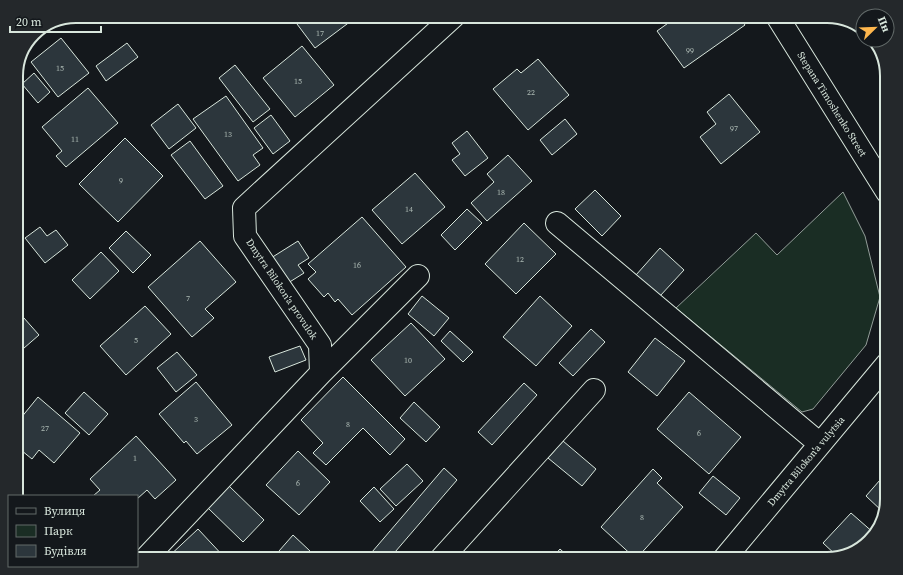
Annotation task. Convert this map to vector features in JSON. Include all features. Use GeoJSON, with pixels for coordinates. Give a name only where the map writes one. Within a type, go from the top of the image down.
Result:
{"type":"FeatureCollection","features":[{"type":"Feature","properties":{"kind":"street","name":"Dmytra Bilokon'a provulok"},"geometry":{"type":"LineString","coordinates":[[322,373],[320,345],[245,236],[244,208],[446,23]]}},
{"type":"Feature","properties":{"kind":"street","name":"Stepana Timoshenko Street"},"geometry":{"type":"LineString","coordinates":[[781,23],[880,181]]}},
{"type":"Feature","properties":{"kind":"street"},"geometry":{"type":"LineString","coordinates":[[558,223],[820,444]]}},
{"type":"Feature","properties":{"kind":"street"},"geometry":{"type":"LineString","coordinates":[[152,552],[322,373],[418,276]]}},
{"type":"Feature","properties":{"kind":"street","name":"Dmytra Bilokon'a vulytsia"},"geometry":{"type":"LineString","coordinates":[[730,552],[880,372]]}},
{"type":"Feature","properties":{"kind":"street"},"geometry":{"type":"LineString","coordinates":[[447,552],[594,390]]}},
{"type":"Feature","properties":{"kind":"green space"},"geometry":{"type":"Polygon","coordinates":[[[843,192],[865,236],[880,297],[866,345],[813,409],[802,412],[676,308],[756,233],[777,255],[843,192]]]}},
{"type":"Feature","properties":{"kind":"building"},"geometry":{"type":"Polygon","coordinates":[[[296,23],[348,23],[315,48],[296,23]]]}},
{"type":"Feature","properties":{"kind":"building"},"geometry":{"type":"Polygon","coordinates":[[[668,23],[744,23],[745,25],[684,68],[657,31],[668,23]]]}},
{"type":"Feature","properties":{"kind":"building"},"geometry":{"type":"Polygon","coordinates":[[[61,38],[89,73],[58,97],[31,62],[61,38]]]}},
{"type":"Feature","properties":{"kind":"building"},"geometry":{"type":"Polygon","coordinates":[[[127,43],[138,57],[106,81],[96,66],[127,43]]]}},
{"type":"Feature","properties":{"kind":"building"},"geometry":{"type":"Polygon","coordinates":[[[302,46],[334,85],[295,117],[263,78],[302,46]]]}},
{"type":"Feature","properties":{"kind":"building"},"geometry":{"type":"Polygon","coordinates":[[[538,59],[569,95],[528,130],[493,89],[517,69],[521,73],[538,59]]]}},
{"type":"Feature","properties":{"kind":"building"},"geometry":{"type":"Polygon","coordinates":[[[235,65],[270,109],[253,122],[219,78],[235,65]]]}},
{"type":"Feature","properties":{"kind":"building"},"geometry":{"type":"Polygon","coordinates":[[[34,73],[50,92],[38,103],[23,85],[23,83],[34,73]]]}},
{"type":"Feature","properties":{"kind":"building"},"geometry":{"type":"Polygon","coordinates":[[[88,88],[118,123],[66,167],[56,156],[62,151],[42,127],[88,88]]]}},
{"type":"Feature","properties":{"kind":"building"},"geometry":{"type":"Polygon","coordinates":[[[729,94],[760,132],[721,164],[700,137],[716,124],[707,112],[729,94]]]}},
{"type":"Feature","properties":{"kind":"building"},"geometry":{"type":"Polygon","coordinates":[[[226,96],[263,148],[253,155],[260,165],[238,181],[193,119],[226,96]]]}},
{"type":"Feature","properties":{"kind":"building"},"geometry":{"type":"Polygon","coordinates":[[[178,104],[196,128],[169,149],[151,125],[178,104]]]}},
{"type":"Feature","properties":{"kind":"building"},"geometry":{"type":"Polygon","coordinates":[[[271,115],[290,141],[273,154],[254,128],[271,115]]]}},
{"type":"Feature","properties":{"kind":"building"},"geometry":{"type":"Polygon","coordinates":[[[565,119],[577,134],[552,155],[540,140],[565,119]]]}},
{"type":"Feature","properties":{"kind":"building"},"geometry":{"type":"Polygon","coordinates":[[[467,131],[488,158],[465,176],[452,160],[460,154],[452,143],[467,131]]]}},
{"type":"Feature","properties":{"kind":"building"},"geometry":{"type":"Polygon","coordinates":[[[125,138],[163,176],[118,222],[79,184],[125,138]]]}},
{"type":"Feature","properties":{"kind":"building"},"geometry":{"type":"Polygon","coordinates":[[[190,141],[223,186],[205,199],[171,155],[190,141]]]}},
{"type":"Feature","properties":{"kind":"building"},"geometry":{"type":"Polygon","coordinates":[[[508,155],[532,181],[487,221],[471,203],[494,182],[487,174],[508,155]]]}},
{"type":"Feature","properties":{"kind":"building"},"geometry":{"type":"Polygon","coordinates":[[[415,173],[445,207],[402,244],[372,210],[415,173]]]}},
{"type":"Feature","properties":{"kind":"building"},"geometry":{"type":"Polygon","coordinates":[[[595,190],[621,216],[602,236],[575,209],[595,190]]]}},
{"type":"Feature","properties":{"kind":"building"},"geometry":{"type":"Polygon","coordinates":[[[467,209],[482,223],[455,250],[441,235],[467,209]]]}},
{"type":"Feature","properties":{"kind":"building"},"geometry":{"type":"Polygon","coordinates":[[[362,217],[406,267],[352,315],[338,299],[335,302],[328,293],[324,297],[308,279],[316,272],[308,264],[362,217]]]}},
{"type":"Feature","properties":{"kind":"building"},"geometry":{"type":"Polygon","coordinates":[[[524,223],[556,254],[516,294],[485,264],[524,223]]]}},
{"type":"Feature","properties":{"kind":"building"},"geometry":{"type":"Polygon","coordinates":[[[40,227],[47,236],[56,230],[68,245],[45,263],[25,238],[40,227]]]}},
{"type":"Feature","properties":{"kind":"building"},"geometry":{"type":"Polygon","coordinates":[[[126,231],[151,255],[133,273],[109,248],[126,231]]]}},
{"type":"Feature","properties":{"kind":"building"},"geometry":{"type":"Polygon","coordinates":[[[200,241],[236,282],[205,309],[214,318],[192,337],[148,287],[200,241]]]}},
{"type":"Feature","properties":{"kind":"building"},"geometry":{"type":"Polygon","coordinates":[[[298,241],[309,258],[298,265],[304,273],[288,283],[271,258],[298,241]]]}},
{"type":"Feature","properties":{"kind":"building"},"geometry":{"type":"Polygon","coordinates":[[[660,248],[684,270],[660,296],[636,275],[660,248]]]}},
{"type":"Feature","properties":{"kind":"building"},"geometry":{"type":"Polygon","coordinates":[[[101,252],[119,271],[90,299],[72,280],[101,252]]]}},
{"type":"Feature","properties":{"kind":"building"},"geometry":{"type":"Polygon","coordinates":[[[422,296],[449,318],[434,336],[408,314],[422,296]]]}},
{"type":"Feature","properties":{"kind":"building"},"geometry":{"type":"Polygon","coordinates":[[[540,296],[572,326],[536,366],[503,337],[540,296]]]}},
{"type":"Feature","properties":{"kind":"building"},"geometry":{"type":"Polygon","coordinates":[[[145,306],[171,334],[126,375],[100,346],[145,306]]]}},
{"type":"Feature","properties":{"kind":"building"},"geometry":{"type":"Polygon","coordinates":[[[23,317],[39,335],[23,349],[23,317]]]}},
{"type":"Feature","properties":{"kind":"building"},"geometry":{"type":"Polygon","coordinates":[[[411,323],[445,359],[405,396],[371,360],[411,323]]]}},
{"type":"Feature","properties":{"kind":"building"},"geometry":{"type":"Polygon","coordinates":[[[591,329],[605,342],[573,376],[559,363],[591,329]]]}},
{"type":"Feature","properties":{"kind":"building"},"geometry":{"type":"Polygon","coordinates":[[[450,331],[473,352],[463,362],[441,341],[450,331]]]}},
{"type":"Feature","properties":{"kind":"building"},"geometry":{"type":"Polygon","coordinates":[[[655,338],[685,361],[657,396],[628,372],[655,338]]]}},
{"type":"Feature","properties":{"kind":"building"},"geometry":{"type":"Polygon","coordinates":[[[300,346],[306,360],[275,372],[269,357],[300,346]]]}},
{"type":"Feature","properties":{"kind":"building"},"geometry":{"type":"Polygon","coordinates":[[[177,352],[197,375],[176,392],[157,368],[177,352]]]}},
{"type":"Feature","properties":{"kind":"building"},"geometry":{"type":"Polygon","coordinates":[[[343,377],[405,439],[390,455],[363,428],[326,465],[313,453],[323,443],[301,420],[343,377]]]}},
{"type":"Feature","properties":{"kind":"building"},"geometry":{"type":"Polygon","coordinates":[[[196,382],[232,425],[197,454],[186,441],[184,443],[159,414],[196,382]]]}},
{"type":"Feature","properties":{"kind":"building"},"geometry":{"type":"Polygon","coordinates":[[[524,383],[537,395],[492,445],[478,432],[524,383]]]}},
{"type":"Feature","properties":{"kind":"building"},"geometry":{"type":"Polygon","coordinates":[[[84,392],[108,414],[89,435],[65,413],[84,392]]]}},
{"type":"Feature","properties":{"kind":"building"},"geometry":{"type":"Polygon","coordinates":[[[689,392],[741,437],[709,474],[657,429],[689,392]]]}},
{"type":"Feature","properties":{"kind":"building"},"geometry":{"type":"Polygon","coordinates":[[[38,397],[80,433],[54,463],[39,450],[32,459],[23,452],[23,415],[38,397]]]}},
{"type":"Feature","properties":{"kind":"building"},"geometry":{"type":"Polygon","coordinates":[[[414,402],[440,427],[426,442],[400,418],[414,402]]]}},
{"type":"Feature","properties":{"kind":"building"},"geometry":{"type":"Polygon","coordinates":[[[136,436],[176,480],[155,499],[147,490],[138,498],[138,495],[94,495],[100,490],[90,479],[136,436]]]}},
{"type":"Feature","properties":{"kind":"building"},"geometry":{"type":"Polygon","coordinates":[[[563,441],[596,469],[582,486],[548,458],[563,441]]]}},
{"type":"Feature","properties":{"kind":"building"},"geometry":{"type":"Polygon","coordinates":[[[298,451],[330,482],[299,515],[266,485],[298,451]]]}},
{"type":"Feature","properties":{"kind":"building"},"geometry":{"type":"Polygon","coordinates":[[[407,464],[423,481],[396,506],[380,489],[407,464]]]}},
{"type":"Feature","properties":{"kind":"building"},"geometry":{"type":"Polygon","coordinates":[[[444,468],[457,480],[395,552],[372,552],[444,468]]]}},
{"type":"Feature","properties":{"kind":"building"},"geometry":{"type":"Polygon","coordinates":[[[653,469],[662,478],[657,483],[683,507],[642,552],[628,552],[601,527],[653,469]]]}},
{"type":"Feature","properties":{"kind":"building"},"geometry":{"type":"Polygon","coordinates":[[[713,476],[740,498],[726,515],[699,493],[713,476]]]}},
{"type":"Feature","properties":{"kind":"building"},"geometry":{"type":"Polygon","coordinates":[[[880,480],[879,509],[866,496],[880,480]]]}},
{"type":"Feature","properties":{"kind":"building"},"geometry":{"type":"Polygon","coordinates":[[[229,486],[264,520],[243,542],[208,508],[229,486]]]}},
{"type":"Feature","properties":{"kind":"building"},"geometry":{"type":"Polygon","coordinates":[[[374,487],[394,509],[380,522],[360,501],[374,487]]]}},
{"type":"Feature","properties":{"kind":"building"},"geometry":{"type":"Polygon","coordinates":[[[851,513],[870,530],[862,539],[854,545],[841,550],[833,552],[823,543],[851,513]]]}},
{"type":"Feature","properties":{"kind":"building"},"geometry":{"type":"Polygon","coordinates":[[[198,529],[219,552],[173,552],[198,529]]]}},
{"type":"Feature","properties":{"kind":"building"},"geometry":{"type":"Polygon","coordinates":[[[293,535],[310,551],[309,552],[278,552],[293,535]]]}}]}
